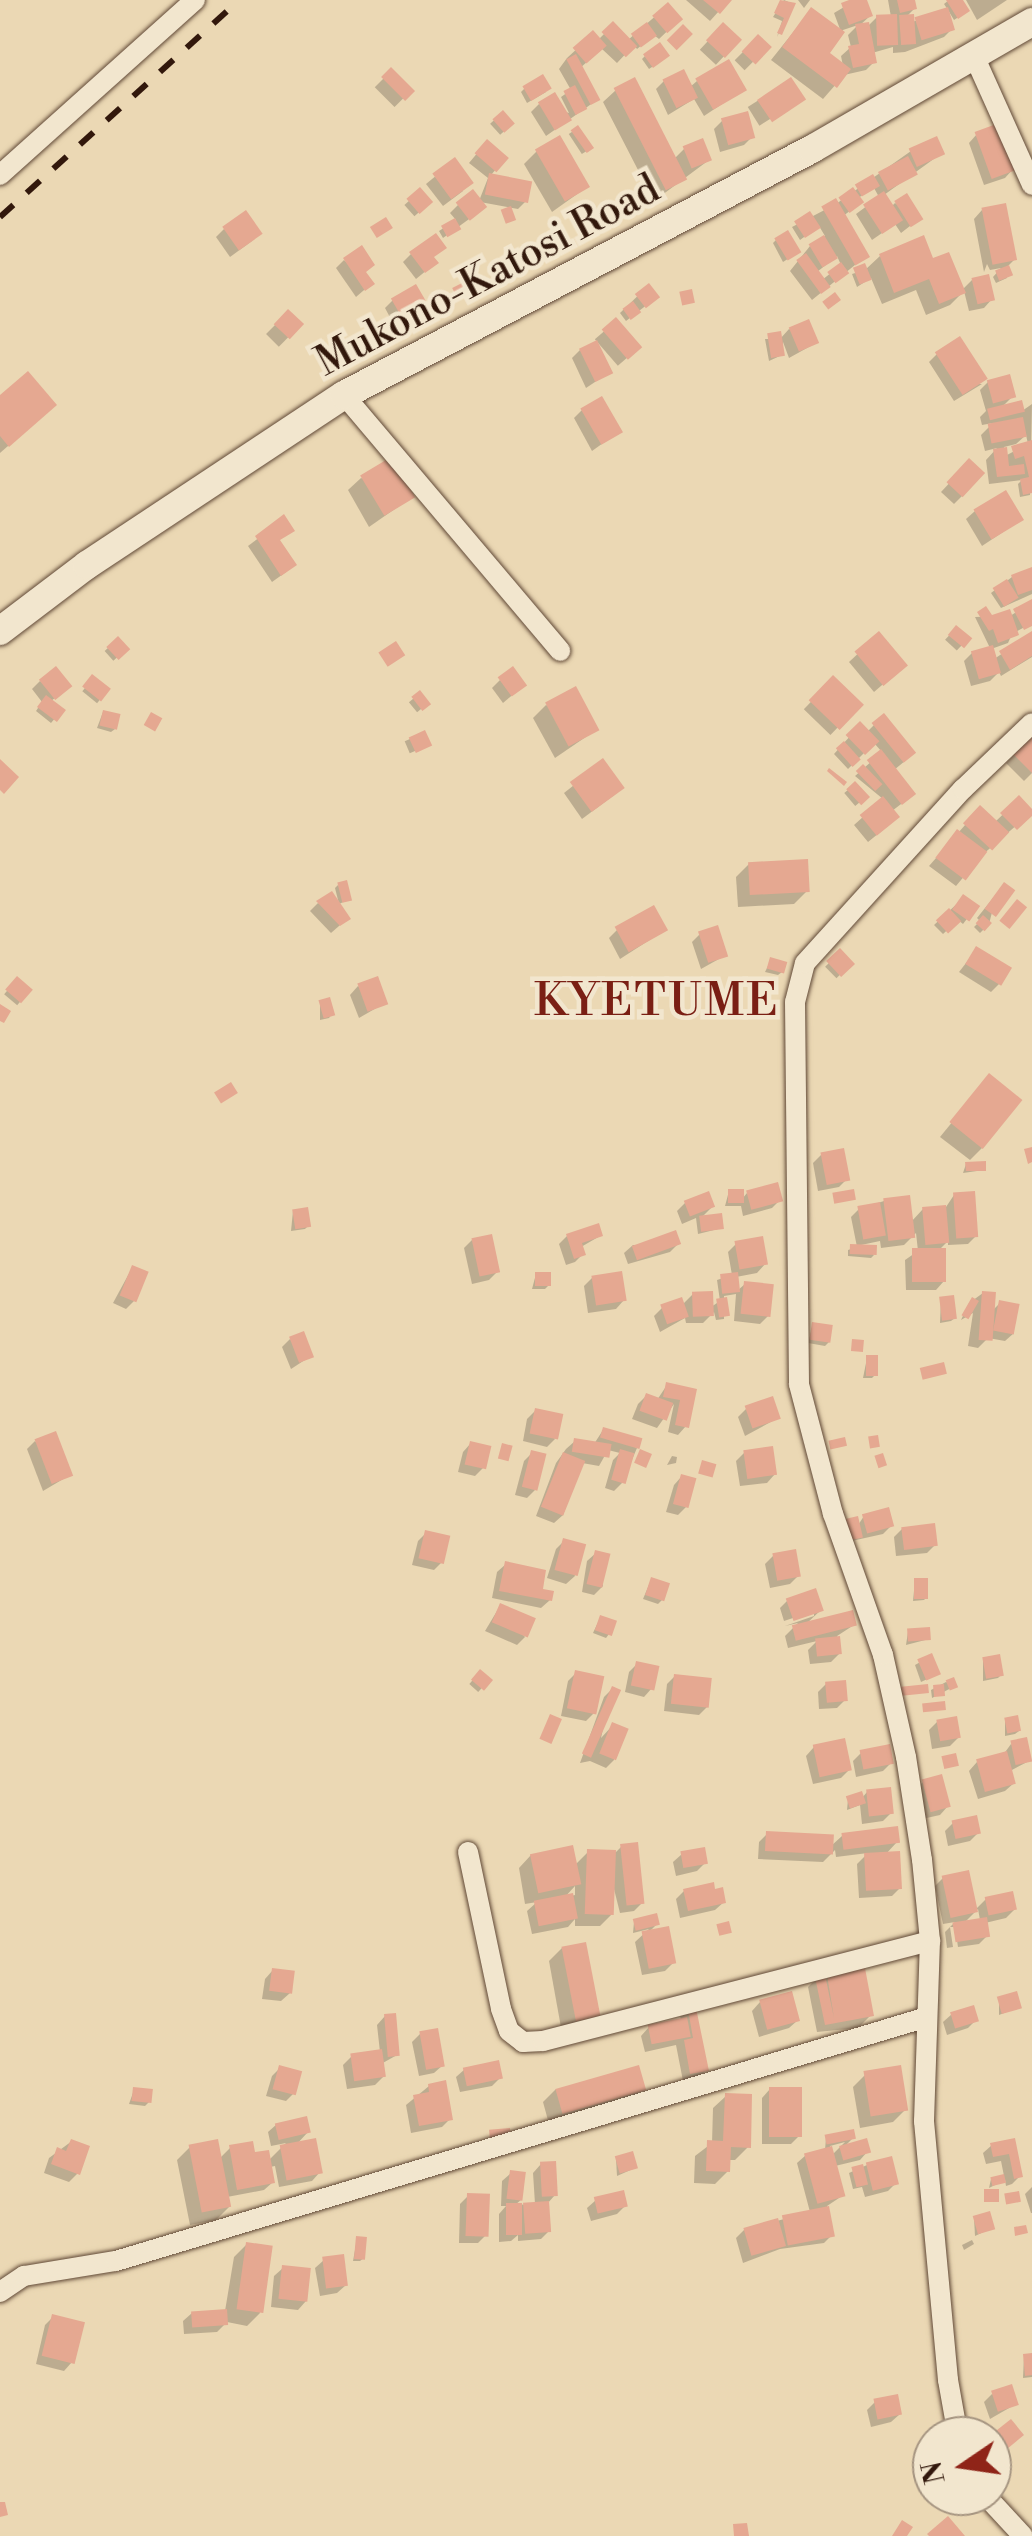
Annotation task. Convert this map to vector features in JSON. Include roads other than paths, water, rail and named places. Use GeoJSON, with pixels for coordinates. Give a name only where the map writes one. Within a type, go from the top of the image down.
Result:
{"type":"FeatureCollection","features":[{"type":"Feature","properties":{"kind":"main road","name":"Mukono-Katosi Road"},"geometry":{"type":"LineString","coordinates":[[0,632],[87,565],[344,395],[975,58],[1032,22]]}},
{"type":"Feature","properties":{"kind":"street"},"geometry":{"type":"LineString","coordinates":[[0,175],[195,0]]}},
{"type":"Feature","properties":{"kind":"street"},"geometry":{"type":"LineString","coordinates":[[975,58],[1032,185]]}},
{"type":"Feature","properties":{"kind":"street"},"geometry":{"type":"LineString","coordinates":[[344,395],[560,650]]}},
{"type":"Feature","properties":{"kind":"street"},"geometry":{"type":"LineString","coordinates":[[954,2416],[924,2120],[924,2018],[930,1940],[906,1757],[884,1655],[834,1514],[798,1384],[795,1002],[805,963],[962,788],[1032,724]]}},
{"type":"Feature","properties":{"kind":"street"},"geometry":{"type":"LineString","coordinates":[[468,1852],[501,2009],[510,2031],[523,2042],[543,2042],[930,1940]]}},
{"type":"Feature","properties":{"kind":"street"},"geometry":{"type":"LineString","coordinates":[[0,2292],[24,2276],[116,2262],[924,2018]]}},
{"type":"Feature","properties":{"kind":"railway"},"geometry":{"type":"LineString","coordinates":[[0,217],[239,0]]}},
{"type":"Feature","properties":{"kind":"district","name":"KYETUME"},"geometry":{"type":"Point","coordinates":[657,1002]}}]}
